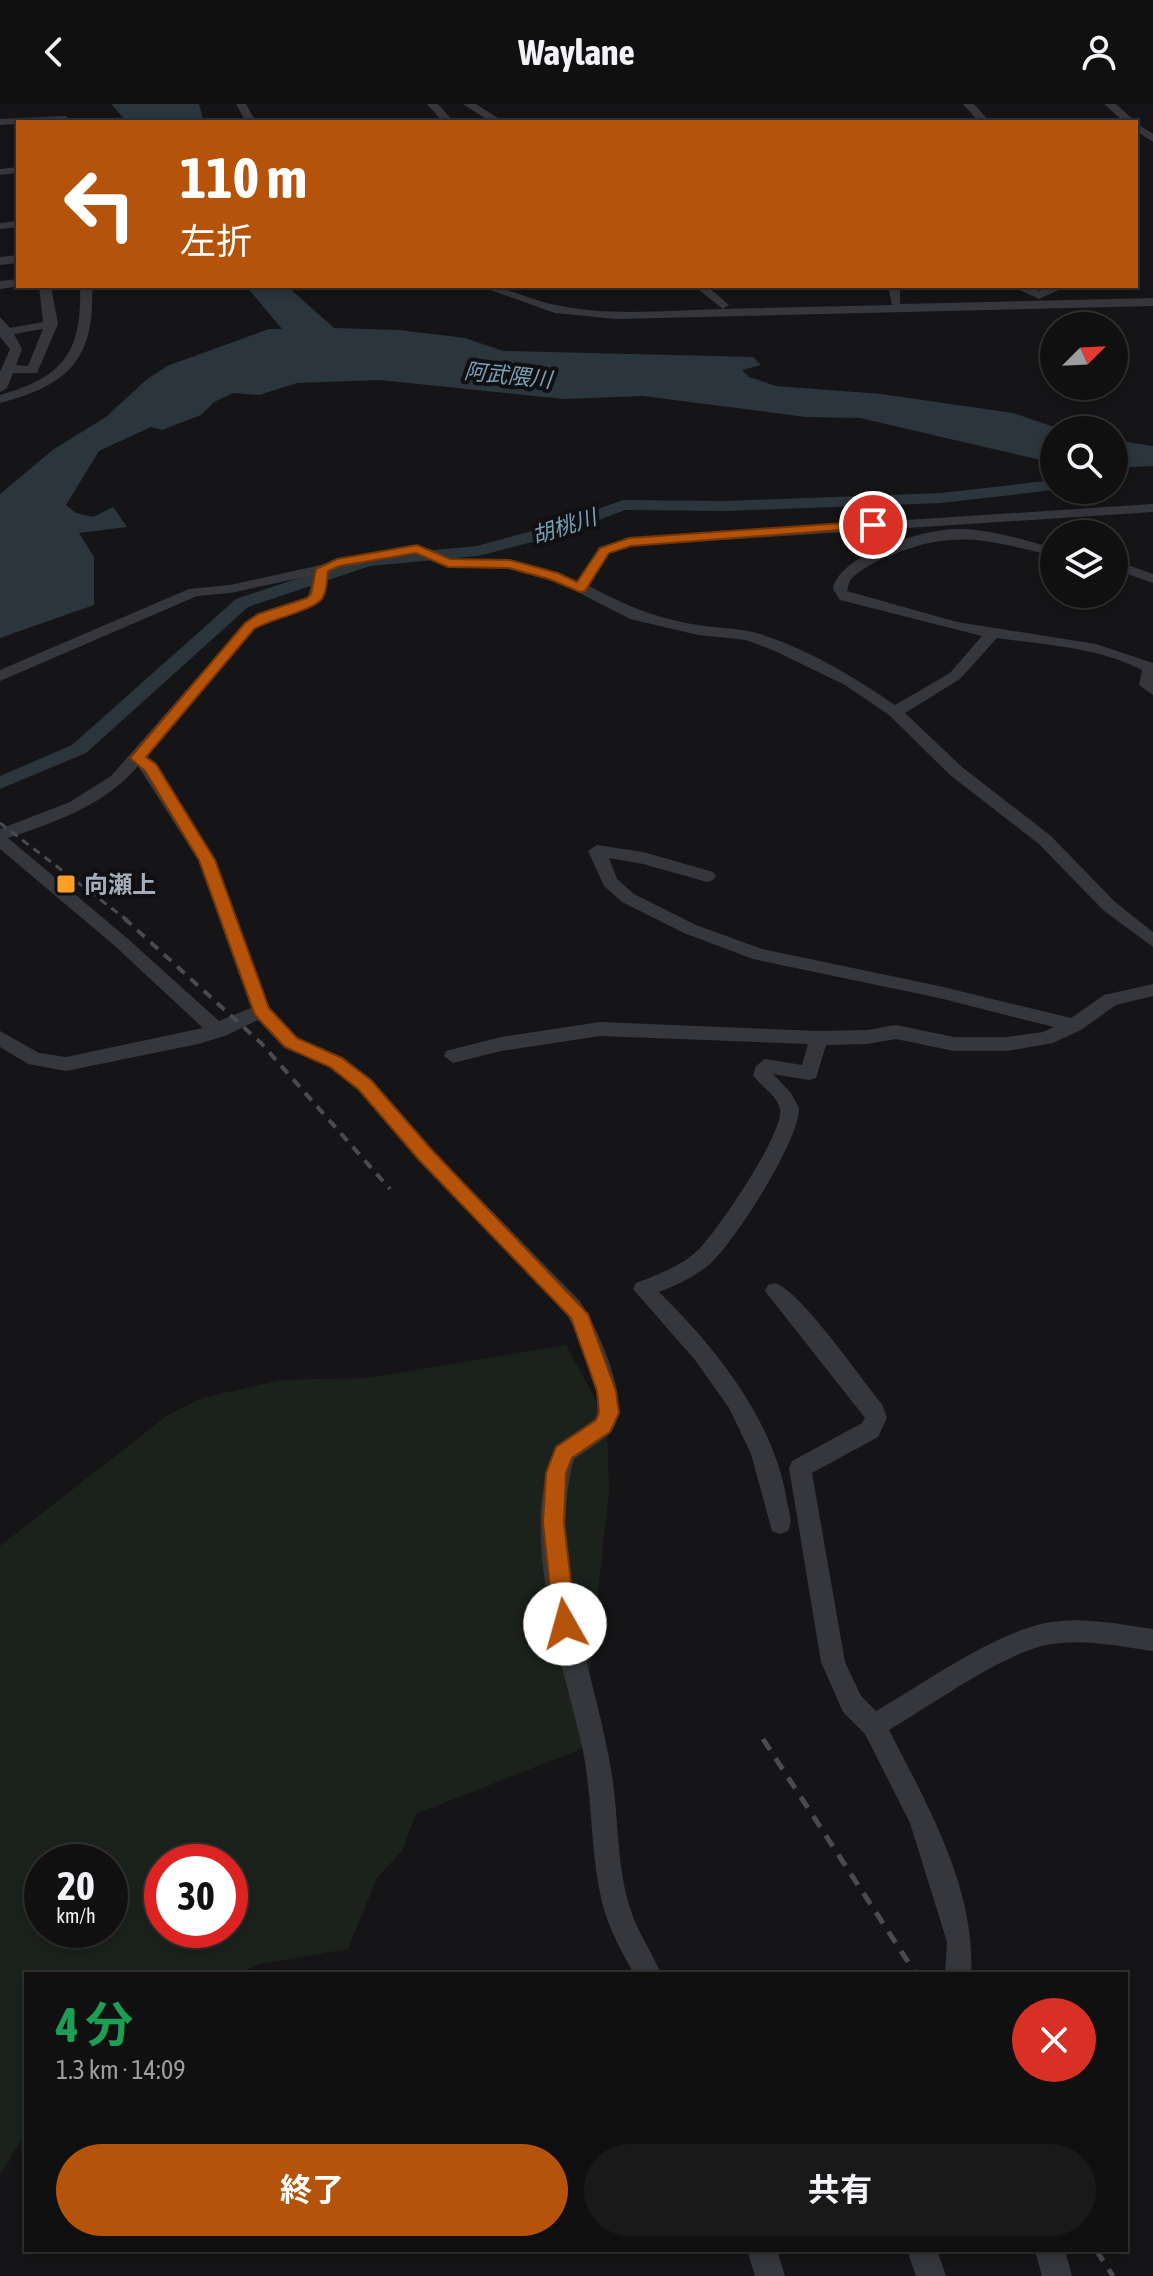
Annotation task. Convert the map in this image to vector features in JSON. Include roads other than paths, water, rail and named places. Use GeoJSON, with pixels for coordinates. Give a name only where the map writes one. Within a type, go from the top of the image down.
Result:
{"type":"FeatureCollection","features":[{"type":"Feature","properties":{"kind":"street"},"geometry":{"type":"LineString","coordinates":[[228,104],[244,117]]}},
{"type":"Feature","properties":{"kind":"street"},"geometry":{"type":"LineString","coordinates":[[432,104],[447,120]]}},
{"type":"Feature","properties":{"kind":"street"},"geometry":{"type":"LineString","coordinates":[[468,104],[496,120]]}},
{"type":"Feature","properties":{"kind":"street"},"geometry":{"type":"LineString","coordinates":[[968,104],[983,120]]}},
{"type":"Feature","properties":{"kind":"street"},"geometry":{"type":"LineString","coordinates":[[1109,104],[1129,120]]}},
{"type":"Feature","properties":{"kind":"street"},"geometry":{"type":"LineString","coordinates":[[8,369],[32,370],[47,341],[52,324],[45,288]]}},
{"type":"Feature","properties":{"kind":"street"},"geometry":{"type":"LineString","coordinates":[[0,399],[44,384],[68,366],[88,324],[86,288]]}},
{"type":"Feature","properties":{"kind":"street"},"geometry":{"type":"LineString","coordinates":[[491,288],[555,309],[616,315],[1153,302]]}},
{"type":"Feature","properties":{"kind":"street"},"geometry":{"type":"LineString","coordinates":[[702,288],[723,305]]}},
{"type":"Feature","properties":{"kind":"street"},"geometry":{"type":"LineString","coordinates":[[894,288],[896,302]]}},
{"type":"Feature","properties":{"kind":"street"},"geometry":{"type":"LineString","coordinates":[[1022,288],[1039,295],[1056,288]]}},
{"type":"Feature","properties":{"kind":"street"},"geometry":{"type":"LineString","coordinates":[[0,388],[16,349],[2,329],[52,324]]}},
{"type":"Feature","properties":{"kind":"street"},"geometry":{"type":"LineString","coordinates":[[580,588],[604,550],[629,542],[1153,508]]}},
{"type":"Feature","properties":{"kind":"street"},"geometry":{"type":"LineString","coordinates":[[1040,549],[961,534],[943,535],[908,544],[855,568],[840,584],[840,592],[845,597],[993,633],[1094,649],[1139,662],[1150,668],[1147,685],[1153,690]]}},
{"type":"Feature","properties":{"kind":"street"},"geometry":{"type":"LineString","coordinates":[[0,676],[194,592],[320,579],[350,560],[417,549],[448,563],[510,564],[554,576],[635,616],[698,630],[749,636],[851,682],[895,712],[956,771],[1045,840],[1109,906],[1153,941]]}},
{"type":"Feature","properties":{"kind":"street"},"geometry":{"type":"LineString","coordinates":[[1128,569],[1153,579]]}},
{"type":"Feature","properties":{"kind":"street"},"geometry":{"type":"LineString","coordinates":[[218,1031],[0,838],[101,792],[138,758],[250,626],[263,617],[308,604],[318,595],[320,579]]}},
{"type":"Feature","properties":{"kind":"street"},"geometry":{"type":"LineString","coordinates":[[895,712],[955,676],[993,633]]}},
{"type":"Feature","properties":{"kind":"street"},"geometry":{"type":"LineString","coordinates":[[138,758],[150,768],[207,860],[261,1011],[291,1043],[336,1062],[365,1085],[425,1155],[573,1307],[584,1325],[607,1391],[609,1413],[603,1426],[564,1453],[556,1473],[556,1553],[576,1681],[600,1778],[616,1905],[647,1972]]}},
{"type":"Feature","properties":{"kind":"street"},"geometry":{"type":"LineString","coordinates":[[707,876],[643,858],[597,851],[610,882],[628,898],[690,929],[759,955],[939,992],[1074,1025]]}},
{"type":"Feature","properties":{"kind":"street"},"geometry":{"type":"LineString","coordinates":[[453,1056],[501,1044],[600,1029],[819,1038],[867,1037],[896,1032],[954,1044],[1007,1044],[1046,1038],[1074,1025],[1110,1000],[1153,990]]}},
{"type":"Feature","properties":{"kind":"street"},"geometry":{"type":"LineString","coordinates":[[0,1038],[35,1059],[60,1064],[218,1031],[261,1011]]}},
{"type":"Feature","properties":{"kind":"street"},"geometry":{"type":"LineString","coordinates":[[780,1524],[774,1487],[743,1414],[707,1357],[643,1289],[673,1277],[699,1261],[733,1219],[783,1135],[791,1112],[787,1100],[770,1087],[763,1075],[765,1066],[809,1073],[819,1038]]}},
{"type":"Feature","properties":{"kind":"street"},"geometry":{"type":"LineString","coordinates":[[775,1291],[819,1340],[874,1411],[876,1418],[870,1430],[800,1468],[833,1662],[852,1704],[874,1726],[921,1818],[960,1942],[958,1972]]}},
{"type":"Feature","properties":{"kind":"street"},"geometry":{"type":"LineString","coordinates":[[874,1726],[1004,1650],[1042,1635],[1086,1631],[1153,1640]]}},
{"type":"Feature","properties":{"kind":"street"},"geometry":{"type":"LineString","coordinates":[[763,2252],[770,2276]]}},
{"type":"Feature","properties":{"kind":"street"},"geometry":{"type":"LineString","coordinates":[[923,2252],[931,2276]]}},
{"type":"Feature","properties":{"kind":"street"},"geometry":{"type":"LineString","coordinates":[[1051,2252],[1057,2276]]}},
{"type":"Feature","properties":{"kind":"water"},"geometry":{"type":"Polygon","coordinates":[[[111,104],[199,104],[203,120],[125,120],[111,104]]]}},
{"type":"Feature","properties":{"kind":"water","name":"阿武隈川"},"geometry":{"type":"Polygon","coordinates":[[[248,288],[289,288],[334,328],[399,330],[465,338],[503,351],[753,357],[761,365],[742,370],[749,377],[776,386],[881,394],[1013,413],[1040,422],[1040,460],[860,418],[806,417],[643,396],[564,399],[379,380],[297,383],[259,395],[233,393],[214,402],[201,415],[162,430],[151,427],[99,451],[66,505],[76,513],[93,517],[113,507],[127,527],[79,533],[94,557],[94,605],[0,638],[0,494],[54,449],[106,417],[146,380],[167,366],[269,329],[282,329],[248,288]]]}},
{"type":"Feature","properties":{"kind":"water"},"geometry":{"type":"Polygon","coordinates":[[[1128,442],[1153,446],[1153,466],[1128,467],[1128,442]]]}},
{"type":"Feature","properties":{"kind":"waterway","name":"胡桃川"},"geometry":{"type":"LineString","coordinates":[[0,783],[79,749],[242,603],[368,561],[478,551],[557,530],[623,505],[725,506],[941,498],[1040,487]]}},
{"type":"Feature","properties":{"kind":"railway"},"geometry":{"type":"LineString","coordinates":[[0,823],[127,920]]}},
{"type":"Feature","properties":{"kind":"railway"},"geometry":{"type":"LineString","coordinates":[[124,918],[261,1043],[390,1189]]}},
{"type":"Feature","properties":{"kind":"railway"},"geometry":{"type":"LineString","coordinates":[[763,1739],[915,1972]]}},
{"type":"Feature","properties":{"kind":"railway"},"geometry":{"type":"LineString","coordinates":[[1097,2252],[1113,2276]]}},
{"type":"Feature","properties":{"kind":"place","name":"向瀬上"},"geometry":{"type":"Point","coordinates":[66,884]}}]}
